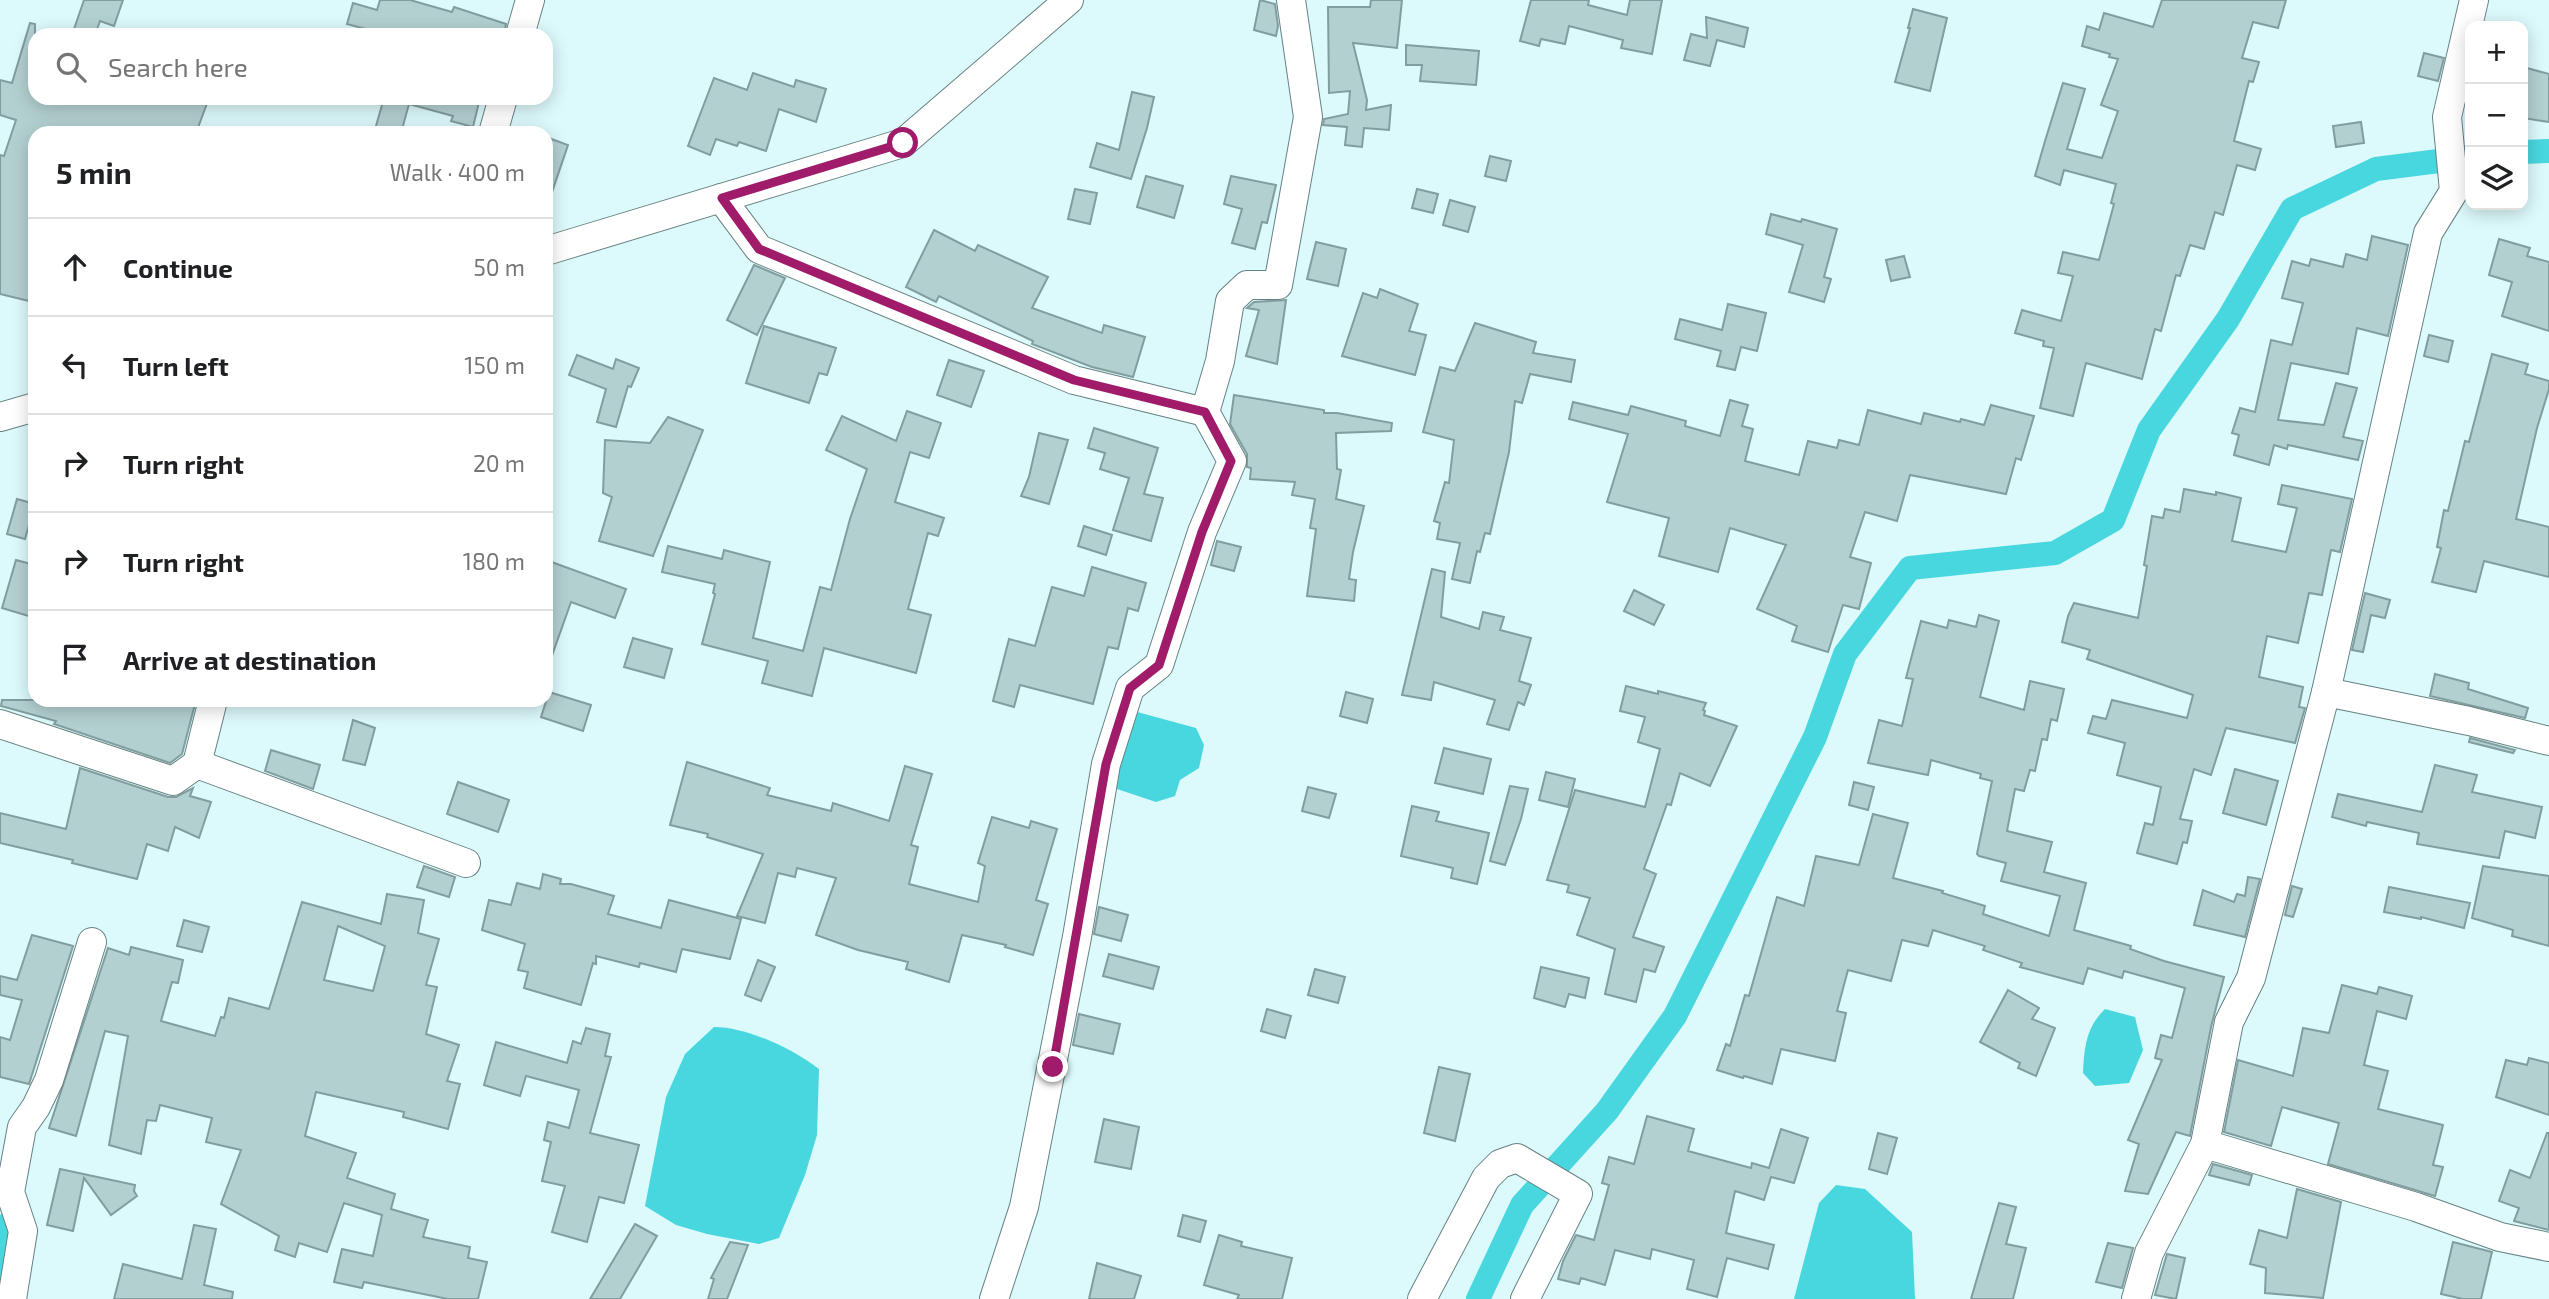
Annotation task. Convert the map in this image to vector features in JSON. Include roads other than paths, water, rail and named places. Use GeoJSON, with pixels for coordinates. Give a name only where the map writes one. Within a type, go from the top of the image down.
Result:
{"type":"FeatureCollection","features":[{"type":"Feature","properties":{"kind":"street"},"geometry":{"type":"LineString","coordinates":[[522,28],[530,0]]}},
{"type":"Feature","properties":{"kind":"street"},"geometry":{"type":"LineString","coordinates":[[553,249],[903,143],[1069,0]]}},
{"type":"Feature","properties":{"kind":"street"},"geometry":{"type":"LineString","coordinates":[[994,1299],[1024,1207],[1077,937],[1106,764],[1130,688],[1159,665],[1202,532],[1231,461],[1205,412],[1220,361],[1230,301],[1247,285],[1278,285],[1308,117],[1291,0]]}},
{"type":"Feature","properties":{"kind":"street"},"geometry":{"type":"LineString","coordinates":[[2136,1299],[2149,1253],[2205,1144],[2229,1022],[2251,978],[2326,692],[2428,233],[2454,191],[2447,117],[2474,0]]}},
{"type":"Feature","properties":{"kind":"street"},"geometry":{"type":"LineString","coordinates":[[495,126],[501,105]]}},
{"type":"Feature","properties":{"kind":"street"},"geometry":{"type":"LineString","coordinates":[[722,198],[759,249],[1074,380],[1205,412]]}},
{"type":"Feature","properties":{"kind":"street"},"geometry":{"type":"LineString","coordinates":[[0,417],[28,409]]}},
{"type":"Feature","properties":{"kind":"street"},"geometry":{"type":"LineString","coordinates":[[2326,692],[2549,741]]}},
{"type":"Feature","properties":{"kind":"street"},"geometry":{"type":"LineString","coordinates":[[0,724],[173,781],[197,764],[211,707]]}},
{"type":"Feature","properties":{"kind":"street"},"geometry":{"type":"LineString","coordinates":[[197,764],[466,863]]}},
{"type":"Feature","properties":{"kind":"street"},"geometry":{"type":"LineString","coordinates":[[12,1299],[23,1231],[10,1192],[22,1127],[36,1107],[49,1080],[92,942]]}},
{"type":"Feature","properties":{"kind":"street"},"geometry":{"type":"LineString","coordinates":[[2205,1144],[2416,1207],[2500,1237],[2549,1247]]}},
{"type":"Feature","properties":{"kind":"street"},"geometry":{"type":"LineString","coordinates":[[1422,1299],[1486,1178],[1500,1164],[1517,1158],[1578,1194],[1525,1299]]}},
{"type":"Feature","properties":{"kind":"waterway"},"geometry":{"type":"LineString","coordinates":[[2528,152],[2549,151]]}},
{"type":"Feature","properties":{"kind":"waterway"},"geometry":{"type":"LineString","coordinates":[[1478,1299],[1522,1205],[1607,1111],[1675,1016],[1815,737],[1845,654],[1910,568],[2055,553],[2113,520],[2149,430],[2228,319],[2292,209],[2376,169],[2465,158]]}}]}
